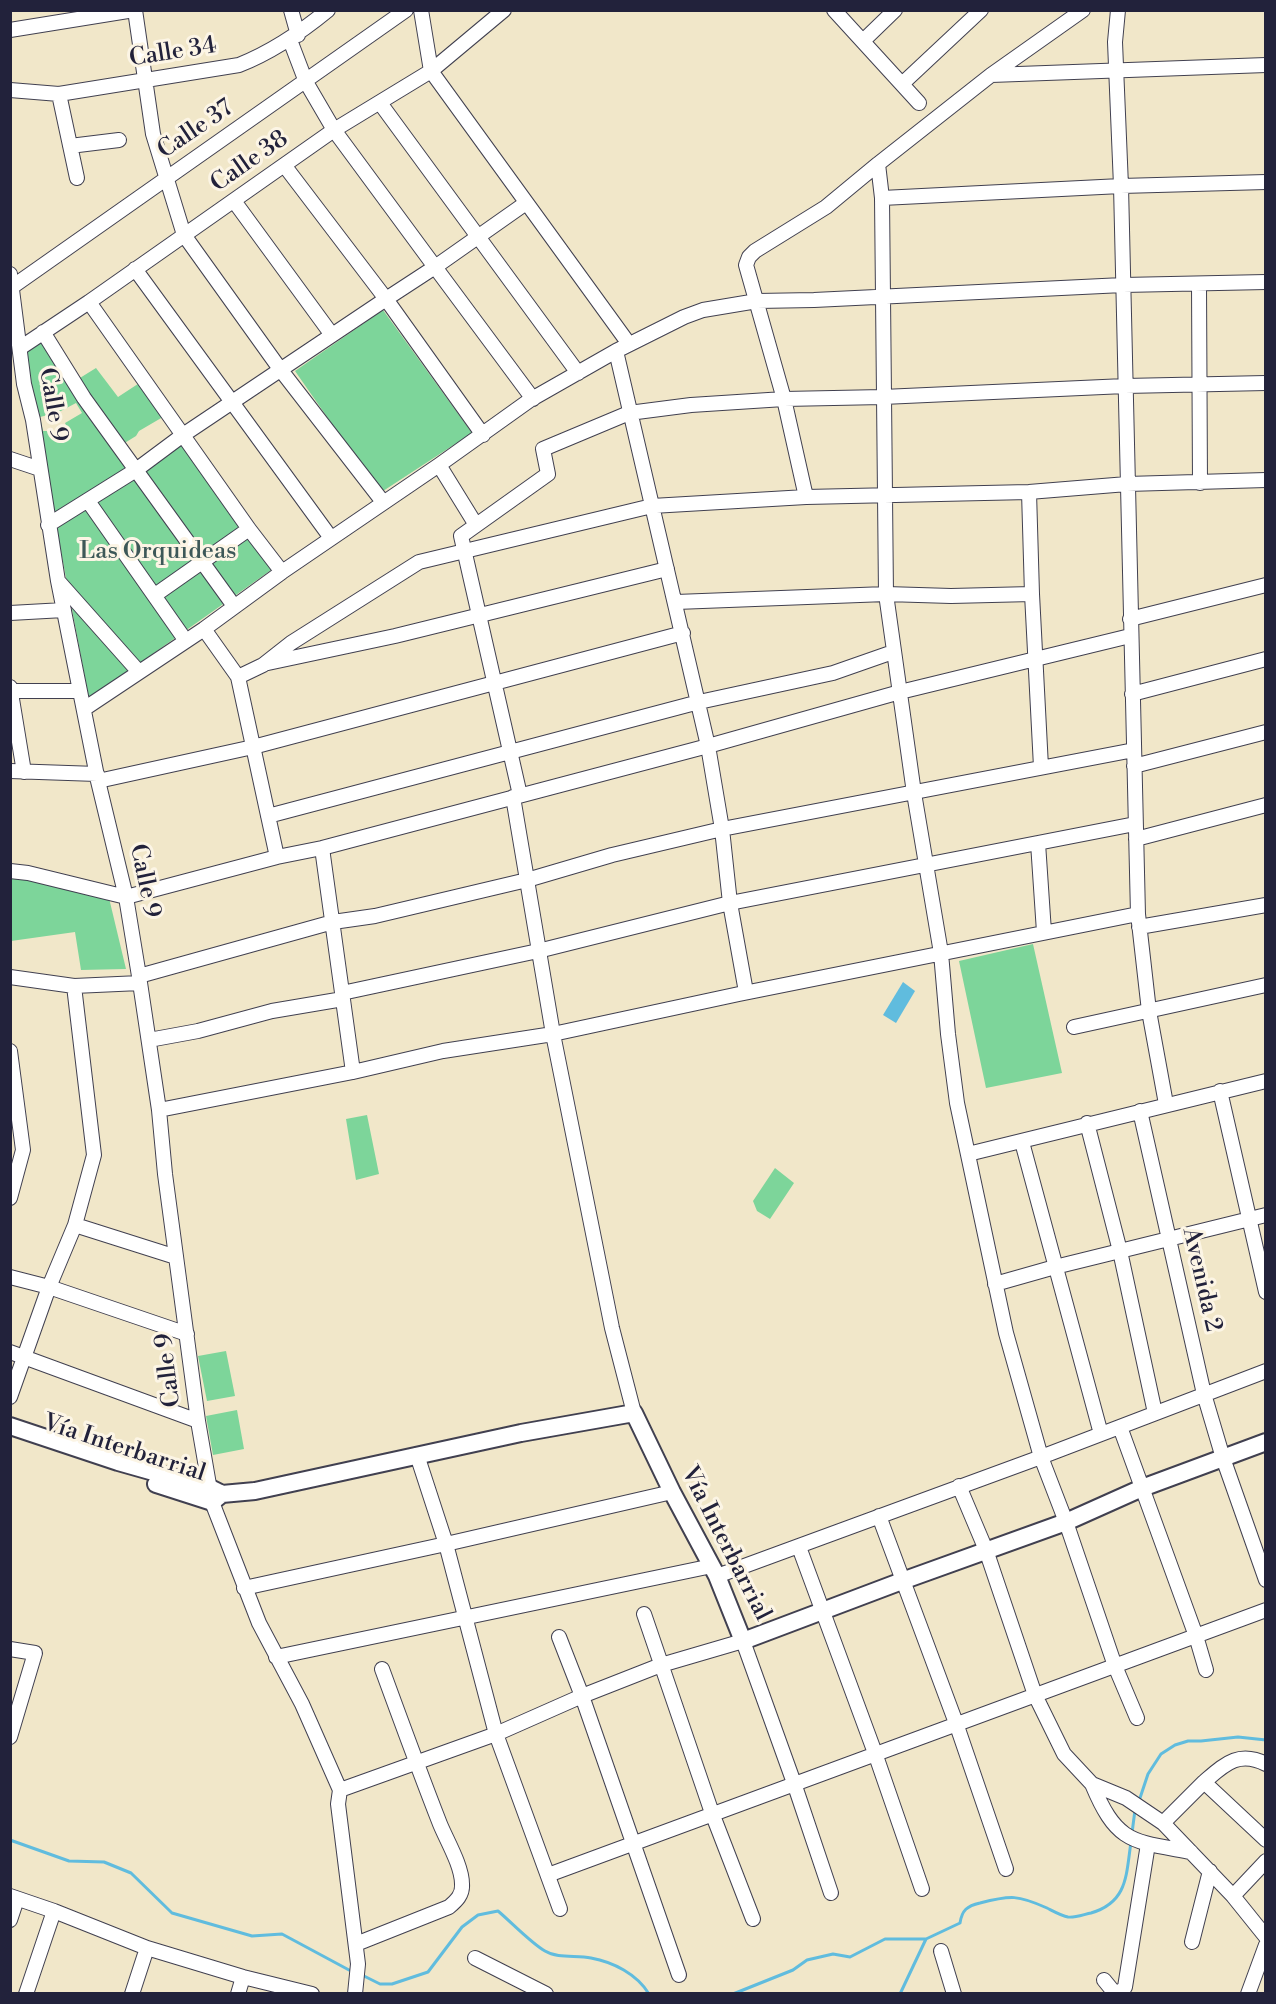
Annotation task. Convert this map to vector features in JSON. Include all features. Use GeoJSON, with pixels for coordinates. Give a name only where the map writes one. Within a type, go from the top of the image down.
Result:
{"type":"FeatureCollection","features":[{"type":"Feature","properties":{"kind":"main road","name":"Vía Interbarrial"},"geometry":{"type":"LineString","coordinates":[[10,1438],[117,1466],[214,1495],[255,1491],[521,1433],[634,1413],[672,1492],[715,1571],[743,1641],[1066,1522],[1143,1488],[1266,1442]]}},
{"type":"Feature","properties":{"kind":"main road","name":"Vía Interbarrial"},"geometry":{"type":"LineString","coordinates":[[10,1426],[117,1466]]}},
{"type":"Feature","properties":{"kind":"street"},"geometry":{"type":"LineString","coordinates":[[10,30],[134,10],[153,134],[184,235],[280,369],[383,502]]}},
{"type":"Feature","properties":{"kind":"street"},"geometry":{"type":"LineString","coordinates":[[291,10],[294,37],[306,82],[334,130],[532,399]]}},
{"type":"Feature","properties":{"kind":"street","name":"Calle 34"},"geometry":{"type":"LineString","coordinates":[[10,90],[59,94],[239,65],[294,37],[328,10]]}},
{"type":"Feature","properties":{"kind":"street","name":"Calle 37"},"geometry":{"type":"LineString","coordinates":[[11,280],[166,178],[406,10]]}},
{"type":"Feature","properties":{"kind":"street"},"geometry":{"type":"LineString","coordinates":[[422,10],[431,71],[526,203],[622,348],[630,413],[708,746],[722,829],[730,903],[746,992]]}},
{"type":"Feature","properties":{"kind":"street","name":"Calle 38"},"geometry":{"type":"LineString","coordinates":[[20,348],[334,130],[431,71],[504,10]]}},
{"type":"Feature","properties":{"kind":"street"},"geometry":{"type":"LineString","coordinates":[[834,10],[919,103]]}},
{"type":"Feature","properties":{"kind":"street"},"geometry":{"type":"LineString","coordinates":[[863,41],[895,10]]}},
{"type":"Feature","properties":{"kind":"street"},"geometry":{"type":"LineString","coordinates":[[902,84],[981,10]]}},
{"type":"Feature","properties":{"kind":"street"},"geometry":{"type":"LineString","coordinates":[[806,497],[784,399],[747,273],[746,266],[749,257],[826,207],[991,75],[1083,10]]}},
{"type":"Feature","properties":{"kind":"street"},"geometry":{"type":"LineString","coordinates":[[1118,10],[1115,42],[1121,186],[1138,921],[1149,1011],[1166,1104]]}},
{"type":"Feature","properties":{"kind":"street"},"geometry":{"type":"LineString","coordinates":[[991,75],[1266,65]]}},
{"type":"Feature","properties":{"kind":"street"},"geometry":{"type":"LineString","coordinates":[[59,94],[77,178]]}},
{"type":"Feature","properties":{"kind":"street"},"geometry":{"type":"LineString","coordinates":[[380,103],[578,373]]}},
{"type":"Feature","properties":{"kind":"street"},"geometry":{"type":"LineString","coordinates":[[70,146],[119,140]]}},
{"type":"Feature","properties":{"kind":"street"},"geometry":{"type":"LineString","coordinates":[[878,164],[882,198],[886,594],[914,793],[941,953],[957,1103],[1006,1333],[1041,1457],[1066,1522],[1114,1666],[1137,1718]]}},
{"type":"Feature","properties":{"kind":"street"},"geometry":{"type":"LineString","coordinates":[[284,165],[386,299],[483,435]]}},
{"type":"Feature","properties":{"kind":"street"},"geometry":{"type":"LineString","coordinates":[[882,198],[1121,186],[1266,182]]}},
{"type":"Feature","properties":{"kind":"street"},"geometry":{"type":"LineString","coordinates":[[234,201],[332,335]]}},
{"type":"Feature","properties":{"kind":"street"},"geometry":{"type":"LineString","coordinates":[[48,525],[136,470],[183,435],[435,267],[526,203]]}},
{"type":"Feature","properties":{"kind":"street"},"geometry":{"type":"LineString","coordinates":[[135,269],[331,538]]}},
{"type":"Feature","properties":{"kind":"street","name":"Calle 9"},"geometry":{"type":"LineString","coordinates":[[11,280],[20,348],[17,383],[33,420],[58,581],[98,777],[126,897],[140,980],[159,1110],[198,1421],[214,1495],[244,1587],[276,1657],[302,1704],[340,1790]]}},
{"type":"Feature","properties":{"kind":"street"},"geometry":{"type":"LineString","coordinates":[[84,709],[204,629],[282,572],[532,399],[622,348],[703,310],[757,301],[1123,285],[1266,282]]}},
{"type":"Feature","properties":{"kind":"street"},"geometry":{"type":"LineString","coordinates":[[1200,285],[1200,483]]}},
{"type":"Feature","properties":{"kind":"street"},"geometry":{"type":"LineString","coordinates":[[89,302],[249,529],[282,572]]}},
{"type":"Feature","properties":{"kind":"street"},"geometry":{"type":"LineString","coordinates":[[43,332],[84,398],[234,606]]}},
{"type":"Feature","properties":{"kind":"street"},"geometry":{"type":"LineString","coordinates":[[634,1413],[612,1328],[553,1034],[527,880],[511,753],[461,536],[548,474],[543,449],[630,413],[691,405],[784,399],[1266,383]]}},
{"type":"Feature","properties":{"kind":"street"},"geometry":{"type":"LineString","coordinates":[[10,459],[40,469]]}},
{"type":"Feature","properties":{"kind":"street"},"geometry":{"type":"LineString","coordinates":[[439,465],[476,525]]}},
{"type":"Feature","properties":{"kind":"street"},"geometry":{"type":"LineString","coordinates":[[238,677],[263,664],[291,643],[419,562],[652,506],[806,497],[1029,492],[1127,484],[1266,480]]}},
{"type":"Feature","properties":{"kind":"street"},"geometry":{"type":"LineString","coordinates":[[1029,492],[1041,768]]}},
{"type":"Feature","properties":{"kind":"street"},"geometry":{"type":"LineString","coordinates":[[88,501],[186,640]]}},
{"type":"Feature","properties":{"kind":"street"},"geometry":{"type":"LineString","coordinates":[[155,596],[249,529]]}},
{"type":"Feature","properties":{"kind":"street"},"geometry":{"type":"LineString","coordinates":[[263,664],[395,636],[667,569]]}},
{"type":"Feature","properties":{"kind":"street"},"geometry":{"type":"LineString","coordinates":[[58,581],[139,672]]}},
{"type":"Feature","properties":{"kind":"street"},"geometry":{"type":"LineString","coordinates":[[1130,619],[1266,585]]}},
{"type":"Feature","properties":{"kind":"street"},"geometry":{"type":"LineString","coordinates":[[676,602],[886,594],[951,596],[1032,594]]}},
{"type":"Feature","properties":{"kind":"street"},"geometry":{"type":"LineString","coordinates":[[10,613],[64,610]]}},
{"type":"Feature","properties":{"kind":"street"},"geometry":{"type":"LineString","coordinates":[[204,629],[238,677],[277,857]]}},
{"type":"Feature","properties":{"kind":"street"},"geometry":{"type":"LineString","coordinates":[[80,691],[11,689],[17,772],[98,777],[253,747],[683,633]]}},
{"type":"Feature","properties":{"kind":"street"},"geometry":{"type":"LineString","coordinates":[[10,871],[28,873],[126,897],[708,746],[900,692],[1131,636]]}},
{"type":"Feature","properties":{"kind":"street"},"geometry":{"type":"LineString","coordinates":[[268,816],[699,702],[832,673],[893,652]]}},
{"type":"Feature","properties":{"kind":"street"},"geometry":{"type":"LineString","coordinates":[[1132,694],[1266,659]]}},
{"type":"Feature","properties":{"kind":"street"},"geometry":{"type":"LineString","coordinates":[[1134,766],[1266,732]]}},
{"type":"Feature","properties":{"kind":"street"},"geometry":{"type":"LineString","coordinates":[[10,977],[74,986],[140,980],[333,922],[375,916],[527,880],[612,855],[722,829],[1134,750]]}},
{"type":"Feature","properties":{"kind":"street"},"geometry":{"type":"LineString","coordinates":[[1136,839],[1266,805]]}},
{"type":"Feature","properties":{"kind":"street"},"geometry":{"type":"LineString","coordinates":[[149,1040],[198,1031],[272,1011],[538,951],[730,903],[1136,824]]}},
{"type":"Feature","properties":{"kind":"street"},"geometry":{"type":"LineString","coordinates":[[1038,843],[1044,932]]}},
{"type":"Feature","properties":{"kind":"street"},"geometry":{"type":"LineString","coordinates":[[322,848],[353,1072]]}},
{"type":"Feature","properties":{"kind":"street"},"geometry":{"type":"LineString","coordinates":[[159,1110],[353,1072],[443,1051],[553,1034],[746,992],[1044,932],[1266,905]]}},
{"type":"Feature","properties":{"kind":"street"},"geometry":{"type":"LineString","coordinates":[[1074,1027],[1266,985]]}},
{"type":"Feature","properties":{"kind":"street"},"geometry":{"type":"LineString","coordinates":[[10,1397],[49,1287],[75,1225],[91,1173],[94,1155],[74,986]]}},
{"type":"Feature","properties":{"kind":"street"},"geometry":{"type":"LineString","coordinates":[[10,1051],[23,1150],[10,1198]]}},
{"type":"Feature","properties":{"kind":"street"},"geometry":{"type":"LineString","coordinates":[[968,1154],[1266,1081]]}},
{"type":"Feature","properties":{"kind":"street"},"geometry":{"type":"LineString","coordinates":[[1220,1091],[1266,1292]]}},
{"type":"Feature","properties":{"kind":"street","name":"Avenida 2"},"geometry":{"type":"LineString","coordinates":[[1140,1111],[1204,1395],[1223,1458],[1266,1580]]}},
{"type":"Feature","properties":{"kind":"street"},"geometry":{"type":"LineString","coordinates":[[1087,1124],[1120,1251],[1155,1413]]}},
{"type":"Feature","properties":{"kind":"street"},"geometry":{"type":"LineString","coordinates":[[1022,1142],[1101,1434]]}},
{"type":"Feature","properties":{"kind":"street"},"geometry":{"type":"LineString","coordinates":[[995,1284],[1266,1215]]}},
{"type":"Feature","properties":{"kind":"street"},"geometry":{"type":"LineString","coordinates":[[75,1225],[176,1257]]}},
{"type":"Feature","properties":{"kind":"street"},"geometry":{"type":"LineString","coordinates":[[10,1276],[187,1334]]}},
{"type":"Feature","properties":{"kind":"street"},"geometry":{"type":"LineString","coordinates":[[10,1352],[198,1421]]}},
{"type":"Feature","properties":{"kind":"street"},"geometry":{"type":"LineString","coordinates":[[276,1657],[715,1571],[799,1547],[1266,1371]]}},
{"type":"Feature","properties":{"kind":"street"},"geometry":{"type":"LineString","coordinates":[[1120,1427],[1196,1636],[1206,1670]]}},
{"type":"Feature","properties":{"kind":"street"},"geometry":{"type":"LineString","coordinates":[[417,1455],[446,1544],[496,1734],[561,1909]]}},
{"type":"Feature","properties":{"kind":"street"},"geometry":{"type":"LineString","coordinates":[[959,1486],[986,1550],[1035,1695],[1064,1754],[1092,1784],[1110,1820],[1122,1833],[1142,1842],[1191,1852]]}},
{"type":"Feature","properties":{"kind":"street"},"geometry":{"type":"LineString","coordinates":[[244,1587],[672,1492]]}},
{"type":"Feature","properties":{"kind":"street"},"geometry":{"type":"LineString","coordinates":[[879,1516],[956,1723],[1006,1869]]}},
{"type":"Feature","properties":{"kind":"street"},"geometry":{"type":"LineString","coordinates":[[799,1547],[875,1753],[922,1890]]}},
{"type":"Feature","properties":{"kind":"street"},"geometry":{"type":"LineString","coordinates":[[549,1875],[1266,1610]]}},
{"type":"Feature","properties":{"kind":"street"},"geometry":{"type":"LineString","coordinates":[[644,1614],[712,1813],[753,1919]]}},
{"type":"Feature","properties":{"kind":"street"},"geometry":{"type":"LineString","coordinates":[[559,1637],[582,1696],[679,1975]]}},
{"type":"Feature","properties":{"kind":"street"},"geometry":{"type":"LineString","coordinates":[[355,1994],[358,1964],[338,1804],[340,1790],[496,1734],[582,1696],[661,1665],[743,1641],[831,1893]]}},
{"type":"Feature","properties":{"kind":"street"},"geometry":{"type":"LineString","coordinates":[[10,1649],[35,1653],[10,1737]]}},
{"type":"Feature","properties":{"kind":"street"},"geometry":{"type":"LineString","coordinates":[[356,1944],[449,1907],[461,1893],[462,1885],[460,1872],[382,1669]]}},
{"type":"Feature","properties":{"kind":"street"},"geometry":{"type":"LineString","coordinates":[[1163,1823],[1222,1766],[1241,1758],[1253,1758],[1266,1764]]}},
{"type":"Feature","properties":{"kind":"street"},"geometry":{"type":"LineString","coordinates":[[1204,1782],[1266,1840]]}},
{"type":"Feature","properties":{"kind":"street"},"geometry":{"type":"LineString","coordinates":[[1092,1784],[1126,1798],[1163,1823],[1233,1896],[1266,1937]]}},
{"type":"Feature","properties":{"kind":"street"},"geometry":{"type":"LineString","coordinates":[[1104,1980],[1113,1991],[1122,1992],[1125,1988],[1142,1842]]}},
{"type":"Feature","properties":{"kind":"street"},"geometry":{"type":"LineString","coordinates":[[1233,1896],[1266,1861]]}},
{"type":"Feature","properties":{"kind":"street"},"geometry":{"type":"LineString","coordinates":[[1192,1942],[1210,1871]]}},
{"type":"Feature","properties":{"kind":"street"},"geometry":{"type":"LineString","coordinates":[[10,1920],[14,1898],[54,1911],[147,1948],[243,1977],[312,1994]]}},
{"type":"Feature","properties":{"kind":"street"},"geometry":{"type":"LineString","coordinates":[[26,1994],[54,1911]]}},
{"type":"Feature","properties":{"kind":"street"},"geometry":{"type":"LineString","coordinates":[[1248,1994],[1266,1945]]}},
{"type":"Feature","properties":{"kind":"street"},"geometry":{"type":"LineString","coordinates":[[132,1994],[147,1948]]}},
{"type":"Feature","properties":{"kind":"street"},"geometry":{"type":"LineString","coordinates":[[941,1951],[954,1994]]}},
{"type":"Feature","properties":{"kind":"street"},"geometry":{"type":"LineString","coordinates":[[475,1958],[546,1994]]}},
{"type":"Feature","properties":{"kind":"street"},"geometry":{"type":"LineString","coordinates":[[238,1994],[243,1977]]}},
{"type":"Feature","properties":{"kind":"green space"},"geometry":{"type":"Polygon","coordinates":[[[383,310],[472,433],[380,493],[295,371],[383,310]]]}},
{"type":"Feature","properties":{"kind":"green space"},"geometry":{"type":"Polygon","coordinates":[[[39,335],[129,473],[52,522],[21,351],[39,335]],[[76,403],[59,412],[55,408],[48,412],[48,415],[40,417],[43,431],[49,431],[54,440],[68,430],[65,423],[82,413],[76,403]]]}},
{"type":"Feature","properties":{"kind":"green space"},"geometry":{"type":"Polygon","coordinates":[[[96,368],[118,397],[144,380],[168,414],[139,431],[136,436],[123,444],[75,381],[96,368]]]}},
{"type":"Feature","properties":{"kind":"green space","name":"Las Orquideas"},"geometry":{"type":"Polygon","coordinates":[[[181,440],[274,568],[89,699],[56,525],[181,440]]]}},
{"type":"Feature","properties":{"kind":"green space"},"geometry":{"type":"Polygon","coordinates":[[[10,877],[33,880],[109,898],[126,969],[81,970],[75,932],[11,941],[10,877]]]}},
{"type":"Feature","properties":{"kind":"green space"},"geometry":{"type":"Polygon","coordinates":[[[1033,944],[1062,1073],[986,1088],[959,961],[1033,944]]]}},
{"type":"Feature","properties":{"kind":"green space"},"geometry":{"type":"Polygon","coordinates":[[[367,1115],[379,1174],[356,1180],[346,1119],[367,1115]]]}},
{"type":"Feature","properties":{"kind":"green space"},"geometry":{"type":"Polygon","coordinates":[[[775,1168],[794,1183],[770,1219],[757,1211],[753,1201],[775,1168]]]}},
{"type":"Feature","properties":{"kind":"green space"},"geometry":{"type":"Polygon","coordinates":[[[226,1351],[235,1396],[207,1401],[198,1356],[226,1351]]]}},
{"type":"Feature","properties":{"kind":"green space"},"geometry":{"type":"Polygon","coordinates":[[[237,1410],[244,1449],[213,1455],[206,1416],[237,1410]]]}},
{"type":"Feature","properties":{"kind":"water"},"geometry":{"type":"Polygon","coordinates":[[[903,982],[915,991],[896,1023],[883,1015],[903,982]]]}},
{"type":"Feature","properties":{"kind":"waterway"},"geometry":{"type":"LineString","coordinates":[[1139,1801],[1148,1774],[1161,1754],[1175,1745],[1188,1741],[1238,1737],[1266,1740]]}},
{"type":"Feature","properties":{"kind":"waterway"},"geometry":{"type":"LineString","coordinates":[[1132,1833],[1135,1810]]}},
{"type":"Feature","properties":{"kind":"waterway"},"geometry":{"type":"LineString","coordinates":[[10,1840],[69,1861],[104,1862],[131,1873],[172,1913],[252,1936],[282,1934],[349,1970]]}},
{"type":"Feature","properties":{"kind":"waterway"},"geometry":{"type":"LineString","coordinates":[[733,1994],[793,1970],[807,1960],[833,1954],[850,1957],[885,1939],[926,1939],[960,1923],[968,1907],[991,1900],[1021,1899],[1068,1917],[1091,1913],[1112,1902],[1119,1894],[1126,1876],[1131,1842]]}},
{"type":"Feature","properties":{"kind":"waterway"},"geometry":{"type":"LineString","coordinates":[[364,1976],[380,1984],[392,1984],[428,1972],[462,1927],[478,1915],[498,1911],[545,1951],[561,1956],[591,1958],[608,1962],[631,1975],[649,1994]]}},
{"type":"Feature","properties":{"kind":"waterway"},"geometry":{"type":"LineString","coordinates":[[900,1994],[926,1939]]}}]}
